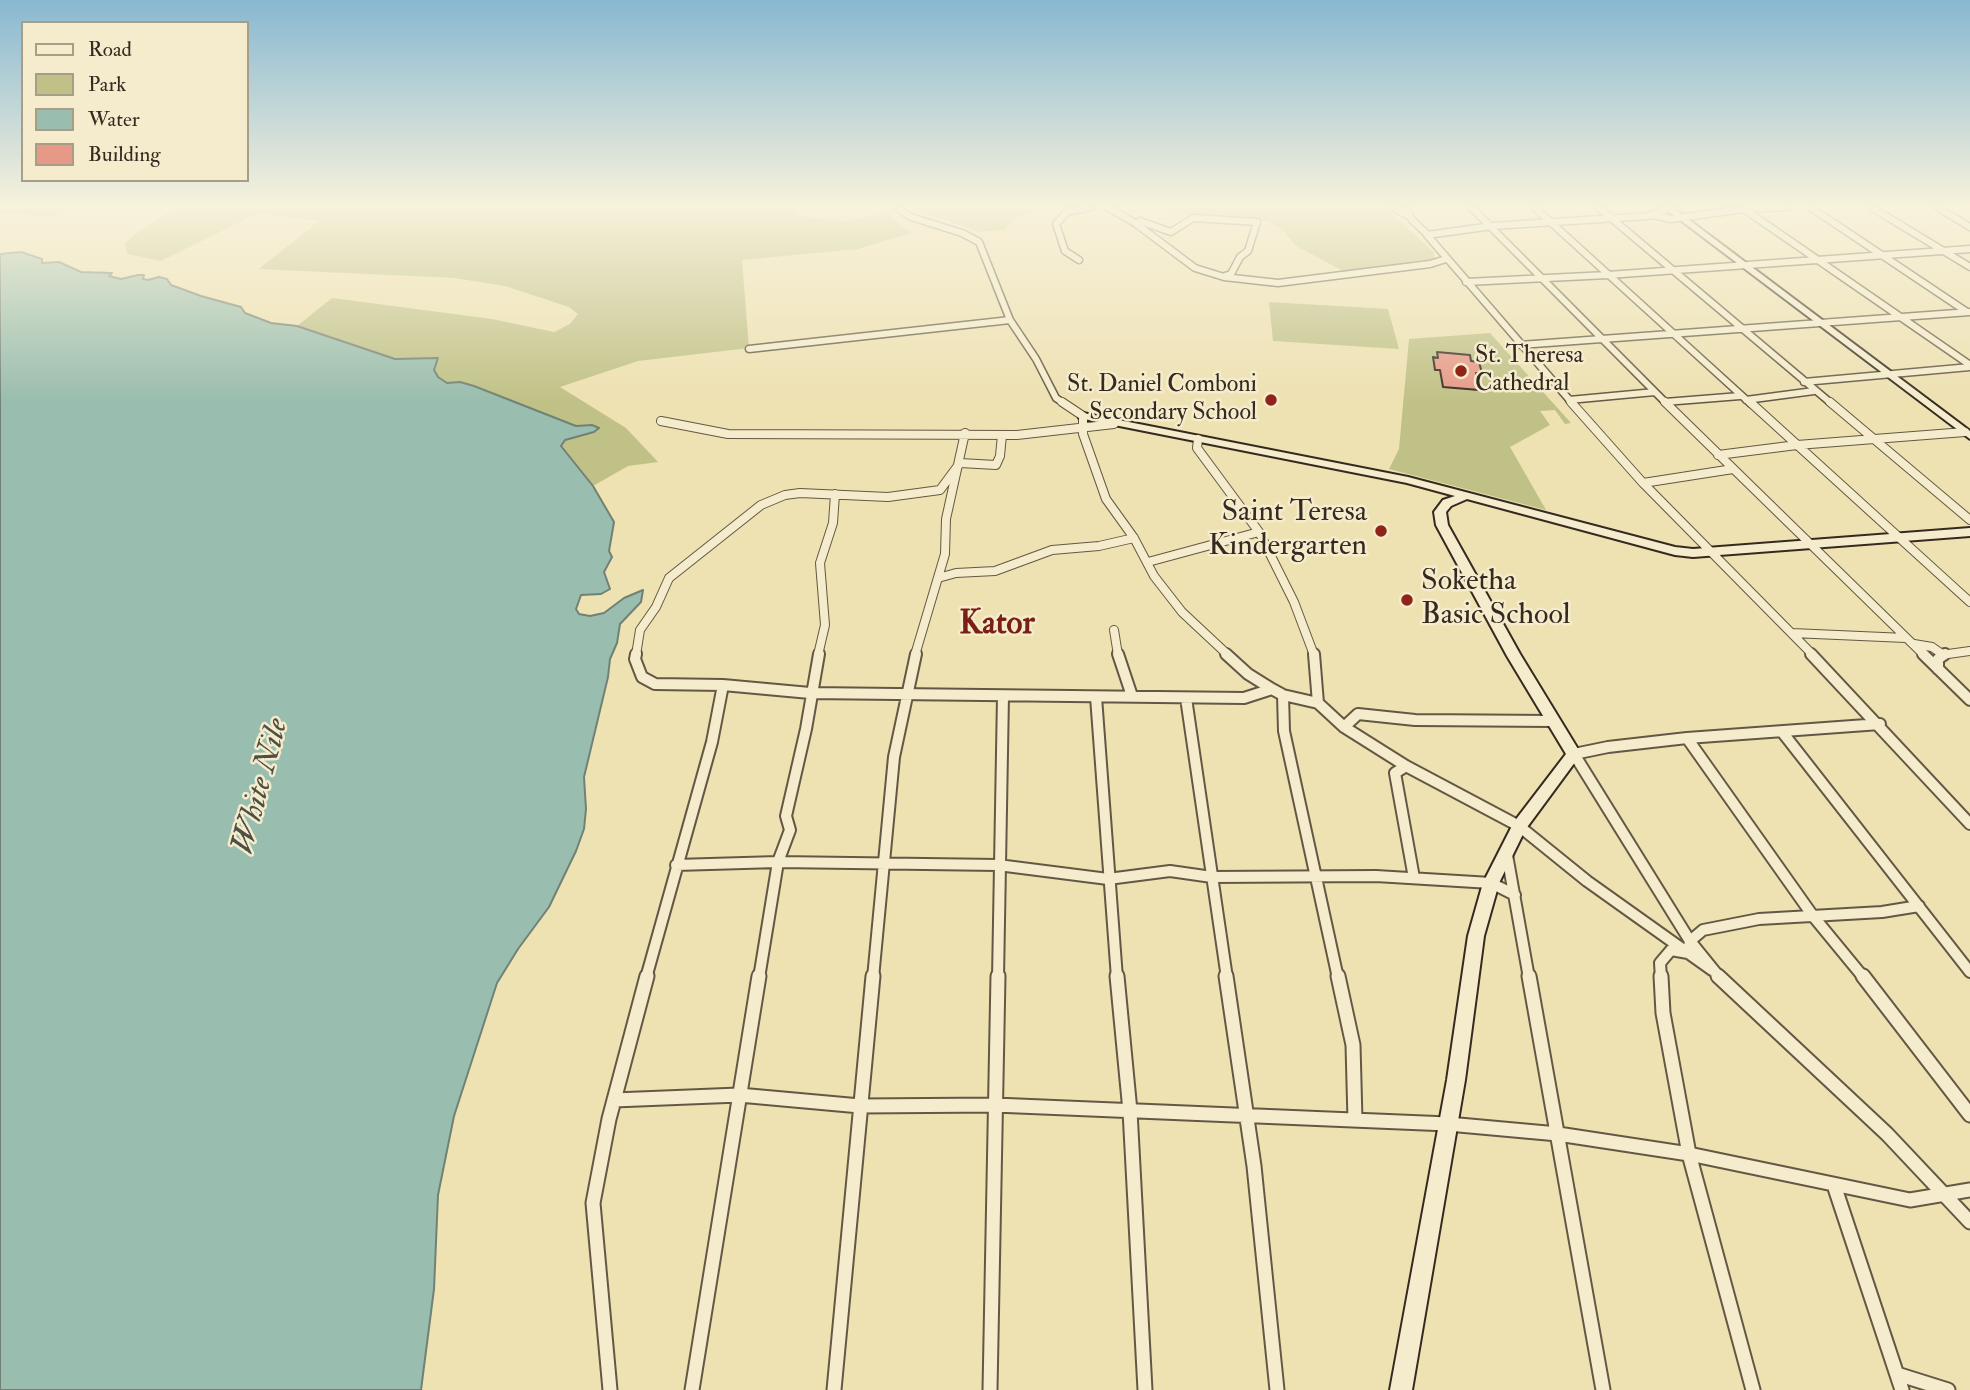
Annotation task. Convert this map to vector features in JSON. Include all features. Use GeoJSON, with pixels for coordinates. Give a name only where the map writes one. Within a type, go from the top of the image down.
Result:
{"type":"FeatureCollection","features":[{"type":"Feature","properties":{"kind":"street"},"geometry":{"type":"LineString","coordinates":[[991,272],[1010,320],[1036,359],[1056,398],[1083,422],[1106,499],[1134,538],[1154,576],[1182,612],[1248,674],[1283,695],[1318,703],[1344,727],[1406,766],[1519,826],[1587,881],[1689,947],[1887,1134],[1970,1222]]}},
{"type":"Feature","properties":{"kind":"street"},"geometry":{"type":"LineString","coordinates":[[1207,272],[1224,277],[1278,282],[1364,272]]}},
{"type":"Feature","properties":{"kind":"street"},"geometry":{"type":"LineString","coordinates":[[1224,277],[1233,272]]}},
{"type":"Feature","properties":{"kind":"street"},"geometry":{"type":"LineString","coordinates":[[1457,272],[1643,483],[1880,724],[1970,824]]}},
{"type":"Feature","properties":{"kind":"street"},"geometry":{"type":"LineString","coordinates":[[1534,272],[1970,700]]}},
{"type":"Feature","properties":{"kind":"street"},"geometry":{"type":"LineString","coordinates":[[1605,272],[1970,602]]}},
{"type":"Feature","properties":{"kind":"street"},"geometry":{"type":"LineString","coordinates":[[1466,282],[1659,272]]}},
{"type":"Feature","properties":{"kind":"street"},"geometry":{"type":"LineString","coordinates":[[1674,272],[1970,520]]}},
{"type":"Feature","properties":{"kind":"street"},"geometry":{"type":"LineString","coordinates":[[1751,272],[1967,434]]}},
{"type":"Feature","properties":{"kind":"street"},"geometry":{"type":"LineString","coordinates":[[1835,272],[1970,366]]}},
{"type":"Feature","properties":{"kind":"street"},"geometry":{"type":"LineString","coordinates":[[1908,272],[1969,313]]}},
{"type":"Feature","properties":{"kind":"street"},"geometry":{"type":"LineString","coordinates":[[1520,345],[1969,313]]}},
{"type":"Feature","properties":{"kind":"street"},"geometry":{"type":"LineString","coordinates":[[749,349],[1010,320]]}},
{"type":"Feature","properties":{"kind":"street"},"geometry":{"type":"LineString","coordinates":[[1804,382],[1970,366]]}},
{"type":"Feature","properties":{"kind":"street"},"geometry":{"type":"LineString","coordinates":[[1665,402],[1814,391]]}},
{"type":"Feature","properties":{"kind":"street"},"geometry":{"type":"LineString","coordinates":[[1569,400],[1655,392]]}},
{"type":"Feature","properties":{"kind":"street"},"geometry":{"type":"LineString","coordinates":[[661,421],[728,435],[1002,435],[1083,422],[1114,424],[1408,480],[1652,547],[1693,553],[1970,532]]}},
{"type":"Feature","properties":{"kind":"street"},"geometry":{"type":"LineString","coordinates":[[834,1390],[894,757],[945,554],[946,519],[965,433]]}},
{"type":"Feature","properties":{"kind":"street"},"geometry":{"type":"LineString","coordinates":[[1718,455],[1797,445],[1967,434]]}},
{"type":"Feature","properties":{"kind":"street"},"geometry":{"type":"LineString","coordinates":[[960,463],[996,465],[1000,456],[1002,435]]}},
{"type":"Feature","properties":{"kind":"street"},"geometry":{"type":"LineString","coordinates":[[1198,439],[1197,448],[1259,532],[1294,602],[1314,650],[1318,703]]}},
{"type":"Feature","properties":{"kind":"street"},"geometry":{"type":"LineString","coordinates":[[960,463],[940,489],[929,493],[904,497],[800,493],[770,500],[742,517],[669,578],[660,600],[640,630],[636,647],[638,671],[642,677],[655,684],[723,685],[810,693],[1244,698],[1272,689]]}},
{"type":"Feature","properties":{"kind":"street"},"geometry":{"type":"LineString","coordinates":[[1643,483],[1733,469]]}},
{"type":"Feature","properties":{"kind":"street"},"geometry":{"type":"LineString","coordinates":[[692,1390],[778,862],[790,830],[786,816],[806,729],[810,693],[825,625],[820,563],[833,523],[835,494]]}},
{"type":"Feature","properties":{"kind":"street"},"geometry":{"type":"LineString","coordinates":[[1465,496],[1447,503],[1440,512],[1442,524],[1552,721],[1689,947]]}},
{"type":"Feature","properties":{"kind":"street"},"geometry":{"type":"LineString","coordinates":[[1148,562],[1259,532]]}},
{"type":"Feature","properties":{"kind":"street"},"geometry":{"type":"LineString","coordinates":[[938,579],[956,573],[995,571],[1052,550],[1099,546],[1134,538]]}},
{"type":"Feature","properties":{"kind":"street"},"geometry":{"type":"LineString","coordinates":[[1114,630],[1119,661],[1132,696]]}},
{"type":"Feature","properties":{"kind":"street"},"geometry":{"type":"LineString","coordinates":[[1792,633],[1910,641],[1932,647],[1942,654],[1970,651]]}},
{"type":"Feature","properties":{"kind":"street"},"geometry":{"type":"LineString","coordinates":[[1938,669],[1938,659],[1942,654]]}},
{"type":"Feature","properties":{"kind":"street"},"geometry":{"type":"LineString","coordinates":[[610,1390],[593,1203],[614,1100],[676,865],[714,735],[723,685]]}},
{"type":"Feature","properties":{"kind":"street"},"geometry":{"type":"LineString","coordinates":[[1283,695],[1284,731],[1353,1045],[1355,1120]]}},
{"type":"Feature","properties":{"kind":"street"},"geometry":{"type":"LineString","coordinates":[[989,1390],[1003,696]]}},
{"type":"Feature","properties":{"kind":"street"},"geometry":{"type":"LineString","coordinates":[[1096,696],[1108,879],[1130,1111],[1144,1390]]}},
{"type":"Feature","properties":{"kind":"street"},"geometry":{"type":"LineString","coordinates":[[1186,698],[1246,1116],[1277,1390]]}},
{"type":"Feature","properties":{"kind":"street"},"geometry":{"type":"LineString","coordinates":[[1344,727],[1358,715],[1415,720],[1552,721]]}},
{"type":"Feature","properties":{"kind":"street"},"geometry":{"type":"LineString","coordinates":[[1401,1390],[1448,1124],[1476,936],[1492,883],[1519,826],[1574,754],[1608,747],[1687,738],[1880,724]]}},
{"type":"Feature","properties":{"kind":"street"},"geometry":{"type":"LineString","coordinates":[[1783,733],[1970,972]]}},
{"type":"Feature","properties":{"kind":"street"},"geometry":{"type":"LineString","coordinates":[[1687,738],[1813,916],[1895,1015],[1970,1115]]}},
{"type":"Feature","properties":{"kind":"street"},"geometry":{"type":"LineString","coordinates":[[1406,766],[1395,774],[1414,878]]}},
{"type":"Feature","properties":{"kind":"street"},"geometry":{"type":"LineString","coordinates":[[1507,855],[1603,1390]]}},
{"type":"Feature","properties":{"kind":"street"},"geometry":{"type":"LineString","coordinates":[[676,865],[778,862],[998,865],[1108,879],[1170,872],[1212,877],[1317,875],[1414,878],[1492,883],[1515,895]]}},
{"type":"Feature","properties":{"kind":"street"},"geometry":{"type":"LineString","coordinates":[[1753,1390],[1689,1154],[1663,1013],[1660,963],[1671,950],[1689,947],[1703,930],[1748,921],[1882,912],[1919,906]]}},
{"type":"Feature","properties":{"kind":"street"},"geometry":{"type":"LineString","coordinates":[[614,1100],[739,1095],[860,1105],[995,1105],[1448,1124],[1558,1134],[1689,1154],[1910,1200],[1970,1190]]}},
{"type":"Feature","properties":{"kind":"street"},"geometry":{"type":"LineString","coordinates":[[1834,1185],[1902,1390]]}},
{"type":"Feature","properties":{"kind":"street"},"geometry":{"type":"LineString","coordinates":[[1897,1374],[1948,1390]]}},
{"type":"Feature","properties":{"kind":"green space"},"geometry":{"type":"Polygon","coordinates":[[[321,272],[743,272],[749,348],[638,361],[560,387],[626,428],[658,462],[628,466],[593,486],[561,446],[565,440],[594,432],[592,425],[576,426],[474,386],[460,382],[447,383],[438,377],[434,370],[438,358],[395,359],[297,326],[332,298],[492,319],[554,332],[570,324],[578,314],[569,307],[505,286],[454,278],[321,272]]]}},
{"type":"Feature","properties":{"kind":"green space"},"geometry":{"type":"Polygon","coordinates":[[[1269,302],[1388,309],[1399,349],[1273,341],[1269,302]]]}},
{"type":"Feature","properties":{"kind":"green space"},"geometry":{"type":"Polygon","coordinates":[[[1490,333],[1571,423],[1565,424],[1555,410],[1540,411],[1550,425],[1510,447],[1546,510],[1389,469],[1399,449],[1409,339],[1490,333]],[[1437,352],[1438,358],[1434,358],[1440,370],[1443,387],[1479,390],[1476,373],[1482,373],[1479,362],[1471,361],[1469,355],[1437,352]]]}},
{"type":"Feature","properties":{"kind":"water","name":"White Nile"},"geometry":{"type":"Polygon","coordinates":[[[0,272],[112,273],[109,276],[121,279],[144,275],[143,279],[148,280],[159,277],[167,279],[171,285],[241,307],[245,313],[271,323],[297,326],[395,359],[438,358],[434,370],[438,377],[447,383],[460,382],[474,386],[576,426],[592,425],[599,428],[594,432],[565,440],[561,446],[593,486],[614,522],[609,551],[612,557],[604,572],[610,589],[601,594],[581,595],[576,609],[579,614],[590,616],[604,613],[624,598],[643,590],[641,602],[620,624],[617,643],[610,659],[584,777],[584,829],[576,851],[549,907],[497,983],[454,1116],[438,1195],[434,1289],[421,1390],[0,1390],[0,272]]]}},
{"type":"Feature","properties":{"kind":"building","name":"St. Theresa Cathedral"},"geometry":{"type":"Polygon","coordinates":[[[1437,352],[1470,355],[1471,361],[1479,362],[1482,373],[1476,373],[1479,390],[1443,387],[1440,370],[1435,370],[1433,357],[1438,358],[1437,352]]]}},
{"type":"Feature","properties":{"kind":"place","name":"St. Theresa Cathedral"},"geometry":{"type":"Point","coordinates":[1461,371]}},
{"type":"Feature","properties":{"kind":"place","name":"St. Daniel Comboni Secondary School"},"geometry":{"type":"Point","coordinates":[1271,400]}},
{"type":"Feature","properties":{"kind":"place","name":"Saint Teresa Kindergarten"},"geometry":{"type":"Point","coordinates":[1381,531]}},
{"type":"Feature","properties":{"kind":"place","name":"Soketha Basic School"},"geometry":{"type":"Point","coordinates":[1407,600]}},
{"type":"Feature","properties":{"kind":"district","name":"Kator"},"geometry":{"type":"Point","coordinates":[997,626]}}]}
